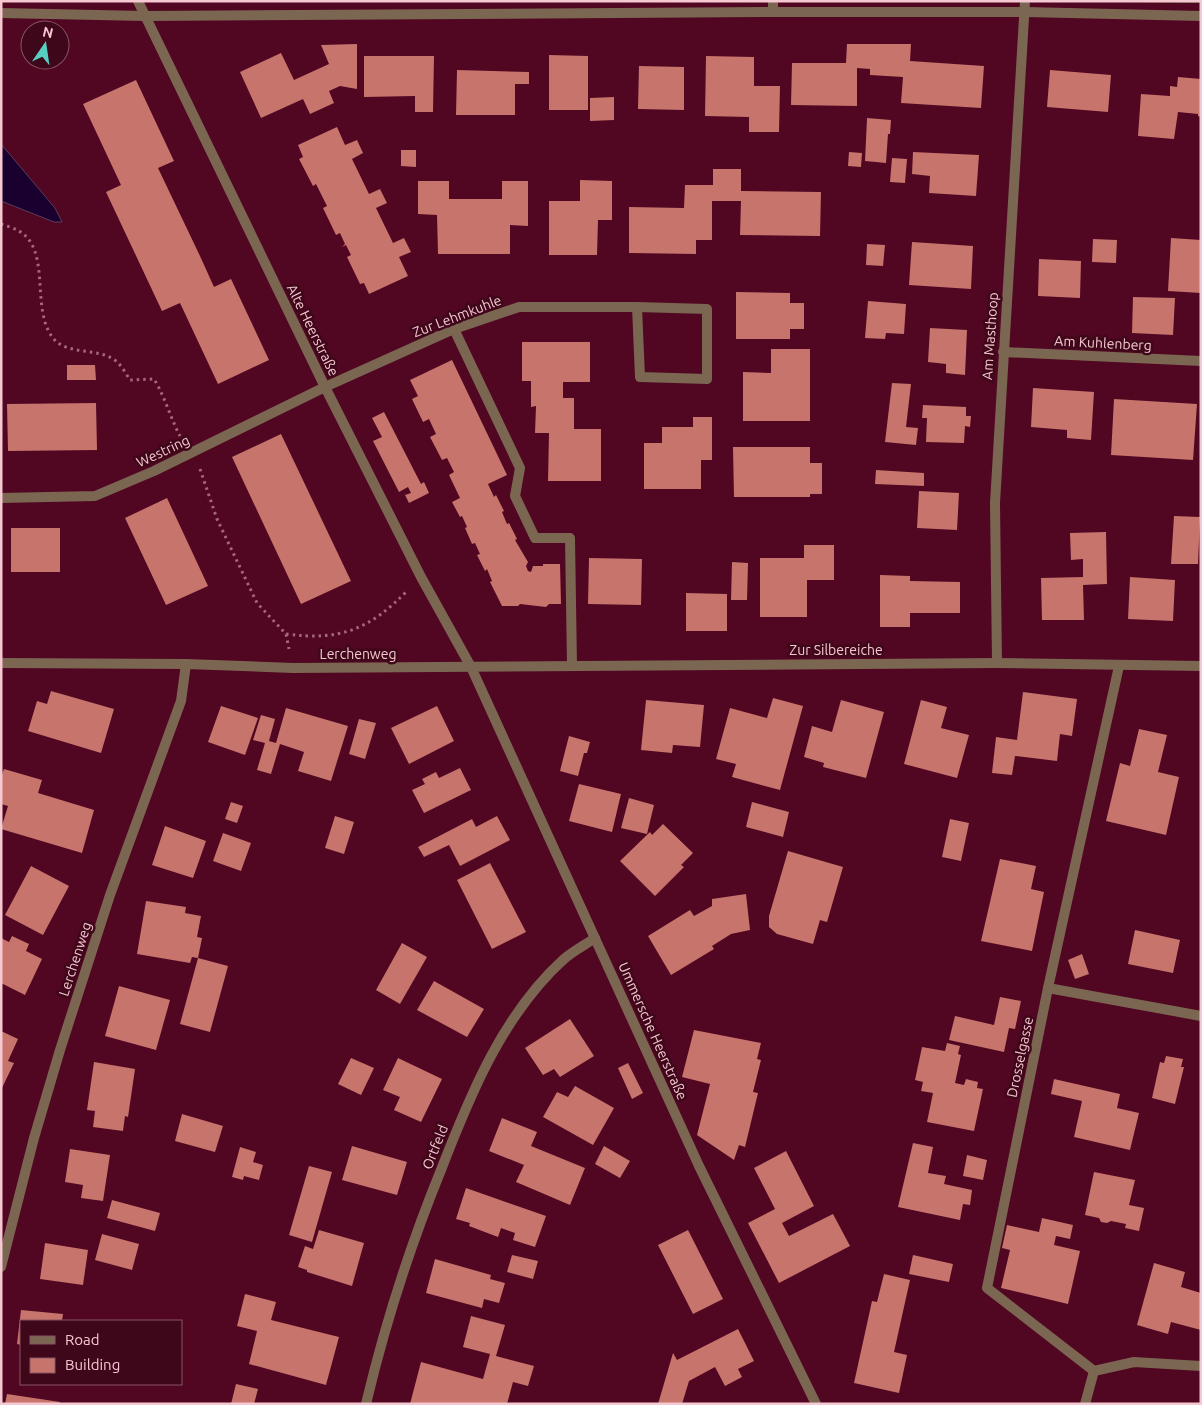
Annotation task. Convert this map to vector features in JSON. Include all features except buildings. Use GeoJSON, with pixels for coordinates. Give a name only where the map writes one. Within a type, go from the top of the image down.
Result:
{"type":"FeatureCollection","features":[{"type":"Feature","properties":{"kind":"street","name":"Alte Heerstraße"},"geometry":{"type":"LineString","coordinates":[[138,1],[325,387],[421,577],[471,667]]}},
{"type":"Feature","properties":{"kind":"street"},"geometry":{"type":"LineString","coordinates":[[773,1],[773,12]]}},
{"type":"Feature","properties":{"kind":"street","name":"Am Masthoop"},"geometry":{"type":"LineString","coordinates":[[997,663],[995,503],[1025,1]]}},
{"type":"Feature","properties":{"kind":"street"},"geometry":{"type":"LineString","coordinates":[[1,13],[145,16],[1025,12],[1201,16]]}},
{"type":"Feature","properties":{"kind":"street","name":"Zur Lehmkuhle"},"geometry":{"type":"LineString","coordinates":[[325,387],[454,330],[519,307],[637,307],[707,309],[707,379],[640,377],[637,307]]}},
{"type":"Feature","properties":{"kind":"street"},"geometry":{"type":"LineString","coordinates":[[454,330],[520,468],[515,496],[535,538],[570,538],[572,666]]}},
{"type":"Feature","properties":{"kind":"street","name":"Am Kuhlenberg"},"geometry":{"type":"LineString","coordinates":[[1003,352],[1201,361]]}},
{"type":"Feature","properties":{"kind":"street","name":"Westring"},"geometry":{"type":"LineString","coordinates":[[1,498],[94,496],[190,454],[325,387]]}},
{"type":"Feature","properties":{"kind":"street","name":"Lerchenweg"},"geometry":{"type":"LineString","coordinates":[[1,662],[186,664],[293,668],[471,667]]}},
{"type":"Feature","properties":{"kind":"street","name":"Zur Silbereiche"},"geometry":{"type":"LineString","coordinates":[[471,667],[997,663],[1201,666]]}},
{"type":"Feature","properties":{"kind":"street","name":"Lerchenweg"},"geometry":{"type":"LineString","coordinates":[[1,1267],[34,1138],[60,1050],[110,895],[181,701],[186,664]]}},
{"type":"Feature","properties":{"kind":"street","name":"Drosselgasse"},"geometry":{"type":"LineString","coordinates":[[1094,1371],[987,1288],[1048,988],[1119,666]]}},
{"type":"Feature","properties":{"kind":"street","name":"Ummersche Heerstraße"},"geometry":{"type":"LineString","coordinates":[[471,667],[699,1166],[816,1404]]}},
{"type":"Feature","properties":{"kind":"street","name":"Ortfeld"},"geometry":{"type":"LineString","coordinates":[[366,1404],[385,1329],[411,1247],[455,1133],[492,1055],[517,1013],[542,983],[565,958],[595,938]]}},
{"type":"Feature","properties":{"kind":"street"},"geometry":{"type":"LineString","coordinates":[[1048,988],[1201,1016]]}},
{"type":"Feature","properties":{"kind":"street"},"geometry":{"type":"LineString","coordinates":[[1084,1404],[1094,1371],[1134,1362],[1201,1366]]}},
{"type":"Feature","properties":{"kind":"path"},"geometry":{"type":"LineString","coordinates":[[1,224],[21,231],[35,250],[44,324],[54,339],[67,348],[95,353],[116,361],[130,380],[154,378],[164,396],[171,419],[190,454],[198,463],[217,520],[257,604],[286,634],[293,668]]}},
{"type":"Feature","properties":{"kind":"path"},"geometry":{"type":"LineString","coordinates":[[286,634],[316,638],[345,633],[380,616],[421,577]]}},
{"type":"Feature","properties":{"kind":"green space"},"geometry":{"type":"Polygon","coordinates":[[[1054,1],[1201,1],[1201,3],[1054,1]]]}},
{"type":"Feature","properties":{"kind":"shaded area"},"geometry":{"type":"Polygon","coordinates":[[[1,144],[55,208],[62,222],[54,222],[1,201],[1,144]]]}}]}
